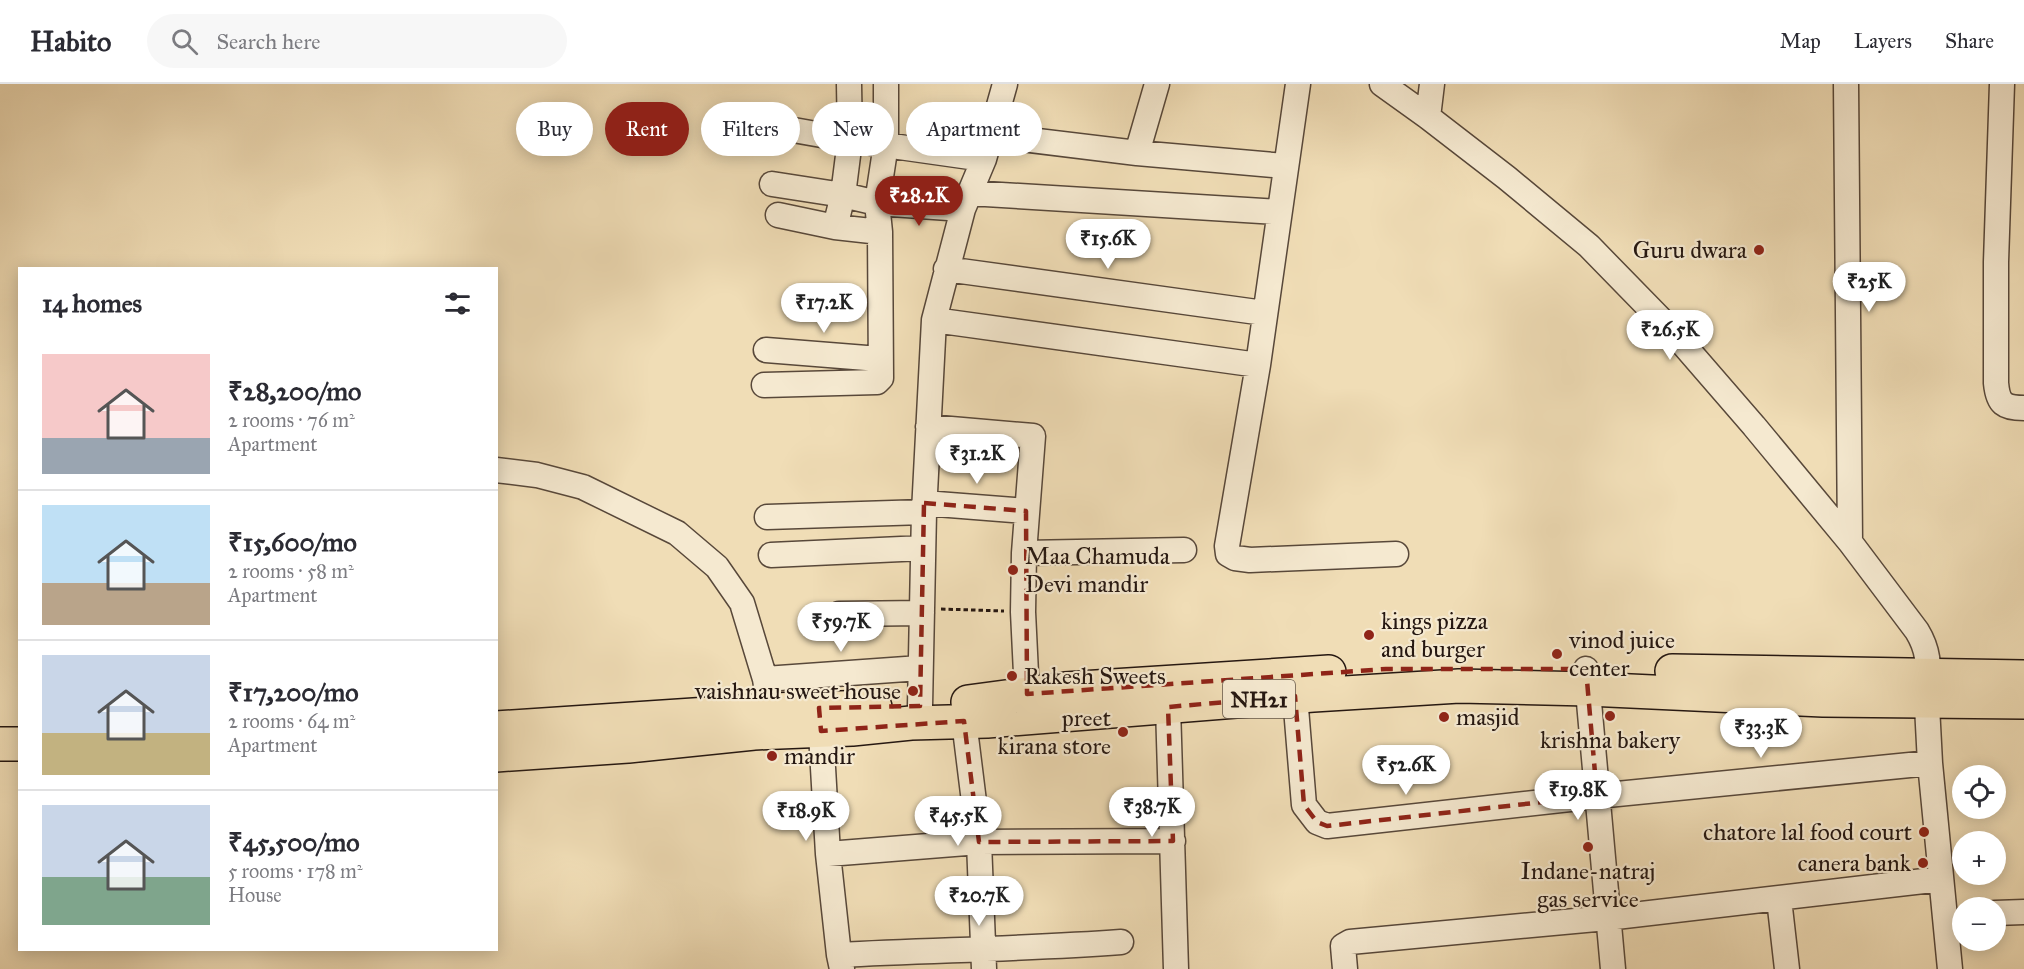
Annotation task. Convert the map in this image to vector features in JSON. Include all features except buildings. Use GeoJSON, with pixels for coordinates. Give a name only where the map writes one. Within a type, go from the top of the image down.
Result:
{"type":"FeatureCollection","features":[{"type":"Feature","properties":{"kind":"highway","name":"NH21"},"geometry":{"type":"LineString","coordinates":[[498,755],[628,746],[754,733],[820,719],[1065,689],[1284,674],[1386,669],[1587,679],[1823,700],[2024,677]]}},
{"type":"Feature","properties":{"kind":"highway","name":"NH21"},"geometry":{"type":"LineString","coordinates":[[498,728],[767,694],[820,719],[911,723],[987,721],[1295,696],[1587,679]]}},
{"type":"Feature","properties":{"kind":"highway","name":"NH21"},"geometry":{"type":"LineString","coordinates":[[1928,688],[2024,702]]}},
{"type":"Feature","properties":{"kind":"highway"},"geometry":{"type":"LineString","coordinates":[[0,744],[18,744]]}},
{"type":"Feature","properties":{"kind":"highway"},"geometry":{"type":"LineString","coordinates":[[0,765],[18,765]]}},
{"type":"Feature","properties":{"kind":"street"},"geometry":{"type":"LineString","coordinates":[[849,84],[849,102]]}},
{"type":"Feature","properties":{"kind":"street"},"geometry":{"type":"LineString","coordinates":[[886,84],[886,102]]}},
{"type":"Feature","properties":{"kind":"street"},"geometry":{"type":"LineString","coordinates":[[999,102],[1005,84]]}},
{"type":"Feature","properties":{"kind":"street"},"geometry":{"type":"LineString","coordinates":[[1137,153],[1157,84]]}},
{"type":"Feature","properties":{"kind":"street"},"geometry":{"type":"LineString","coordinates":[[1298,84],[1258,365],[1227,546],[1230,557],[1250,560],[1396,554]]}},
{"type":"Feature","properties":{"kind":"street"},"geometry":{"type":"LineString","coordinates":[[1382,84],[1507,178],[1589,246],[1670,329],[1755,426],[1850,542],[1926,645],[1930,763],[1941,879],[1952,911]]}},
{"type":"Feature","properties":{"kind":"street"},"geometry":{"type":"LineString","coordinates":[[1428,117],[1432,84]]}},
{"type":"Feature","properties":{"kind":"street"},"geometry":{"type":"LineString","coordinates":[[1846,84],[1850,542]]}},
{"type":"Feature","properties":{"kind":"street"},"geometry":{"type":"LineString","coordinates":[[2002,84],[1996,262],[1996,383],[1997,396],[2002,403],[2010,408],[2024,408]]}},
{"type":"Feature","properties":{"kind":"street"},"geometry":{"type":"LineString","coordinates":[[1042,141],[1137,153],[1285,165]]}},
{"type":"Feature","properties":{"kind":"street"},"geometry":{"type":"LineString","coordinates":[[894,145],[984,159]]}},
{"type":"Feature","properties":{"kind":"street"},"geometry":{"type":"LineString","coordinates":[[835,227],[843,195],[848,156]]}},
{"type":"Feature","properties":{"kind":"street"},"geometry":{"type":"LineString","coordinates":[[764,385],[877,382],[881,378],[878,203],[884,156]]}},
{"type":"Feature","properties":{"kind":"street"},"geometry":{"type":"LineString","coordinates":[[920,706],[924,508],[934,320],[966,201],[985,156]]}},
{"type":"Feature","properties":{"kind":"street"},"geometry":{"type":"LineString","coordinates":[[772,184],[878,203],[966,201],[1278,212]]}},
{"type":"Feature","properties":{"kind":"street"},"geometry":{"type":"LineString","coordinates":[[778,215],[835,227],[880,232]]}},
{"type":"Feature","properties":{"kind":"street"},"geometry":{"type":"LineString","coordinates":[[946,269],[1264,313]]}},
{"type":"Feature","properties":{"kind":"street"},"geometry":{"type":"LineString","coordinates":[[934,320],[1258,365]]}},
{"type":"Feature","properties":{"kind":"street"},"geometry":{"type":"LineString","coordinates":[[766,350],[879,359]]}},
{"type":"Feature","properties":{"kind":"street"},"geometry":{"type":"LineString","coordinates":[[928,427],[1033,436],[1024,553],[1023,612],[1027,694]]}},
{"type":"Feature","properties":{"kind":"street"},"geometry":{"type":"LineString","coordinates":[[498,470],[537,475],[583,487],[677,533],[717,567],[742,603],[767,694],[920,668]]}},
{"type":"Feature","properties":{"kind":"street"},"geometry":{"type":"LineString","coordinates":[[767,517],[924,508],[1026,511]]}},
{"type":"Feature","properties":{"kind":"street"},"geometry":{"type":"LineString","coordinates":[[771,555],[923,548]]}},
{"type":"Feature","properties":{"kind":"street"},"geometry":{"type":"LineString","coordinates":[[1024,553],[1184,550]]}},
{"type":"Feature","properties":{"kind":"street"},"geometry":{"type":"LineString","coordinates":[[839,614],[922,611]]}},
{"type":"Feature","properties":{"kind":"street"},"geometry":{"type":"LineString","coordinates":[[1587,679],[1613,969]]}},
{"type":"Feature","properties":{"kind":"street"},"geometry":{"type":"LineString","coordinates":[[1295,696],[1304,806],[1317,822],[1327,826],[1930,763]]}},
{"type":"Feature","properties":{"kind":"street"},"geometry":{"type":"LineString","coordinates":[[1168,707],[1176,969]]}},
{"type":"Feature","properties":{"kind":"street"},"geometry":{"type":"LineString","coordinates":[[820,719],[828,854],[841,962],[983,958],[1040,948],[1121,942]]}},
{"type":"Feature","properties":{"kind":"street"},"geometry":{"type":"LineString","coordinates":[[964,722],[979,842],[983,958]]}},
{"type":"Feature","properties":{"kind":"street"},"geometry":{"type":"LineString","coordinates":[[828,854],[979,842],[1173,841]]}},
{"type":"Feature","properties":{"kind":"street"},"geometry":{"type":"LineString","coordinates":[[1345,969],[1343,946],[1350,942],[1607,918],[1941,879]]}},
{"type":"Feature","properties":{"kind":"street"},"geometry":{"type":"LineString","coordinates":[[1779,899],[1787,969]]}},
{"type":"Feature","properties":{"kind":"street"},"geometry":{"type":"LineString","coordinates":[[2006,913],[2024,912]]}},
{"type":"Feature","properties":{"kind":"street"},"geometry":{"type":"LineString","coordinates":[[1950,969],[1952,932]]}},
{"type":"Feature","properties":{"kind":"path"},"geometry":{"type":"LineString","coordinates":[[922,611],[1023,612]]}},
{"type":"Feature","properties":{"kind":"highlighted area"},"geometry":{"type":"Polygon","coordinates":[[[924,503],[1026,511],[1027,694],[1386,669],[1586,669],[1597,796],[1327,826],[1317,822],[1304,805],[1295,696],[1168,707],[1173,841],[979,842],[964,721],[821,731],[819,708],[920,706],[924,503]]]}},
{"type":"Feature","properties":{"kind":"place","name":"Guru dwara"},"geometry":{"type":"Point","coordinates":[1759,250]}},
{"type":"Feature","properties":{"kind":"place","name":"Maa Chamuda Devi mandir"},"geometry":{"type":"Point","coordinates":[1013,570]}},
{"type":"Feature","properties":{"kind":"place","name":"kings pizza and burger"},"geometry":{"type":"Point","coordinates":[1369,635]}},
{"type":"Feature","properties":{"kind":"place","name":"vinod juice center"},"geometry":{"type":"Point","coordinates":[1557,654]}},
{"type":"Feature","properties":{"kind":"place","name":"Rakesh Sweets"},"geometry":{"type":"Point","coordinates":[1012,676]}},
{"type":"Feature","properties":{"kind":"place","name":"vaishnau sweet house"},"geometry":{"type":"Point","coordinates":[913,691]}},
{"type":"Feature","properties":{"kind":"place","name":"krishna bakery"},"geometry":{"type":"Point","coordinates":[1610,716]}},
{"type":"Feature","properties":{"kind":"place","name":"masjid"},"geometry":{"type":"Point","coordinates":[1444,717]}},
{"type":"Feature","properties":{"kind":"place","name":"preet kirana store"},"geometry":{"type":"Point","coordinates":[1123,732]}},
{"type":"Feature","properties":{"kind":"place","name":"mandir"},"geometry":{"type":"Point","coordinates":[772,756]}},
{"type":"Feature","properties":{"kind":"place","name":"chatore lal food court"},"geometry":{"type":"Point","coordinates":[1924,832]}},
{"type":"Feature","properties":{"kind":"place","name":"Indane-natraj gas service"},"geometry":{"type":"Point","coordinates":[1588,847]}},
{"type":"Feature","properties":{"kind":"place","name":"canera bank"},"geometry":{"type":"Point","coordinates":[1923,863]}}]}
